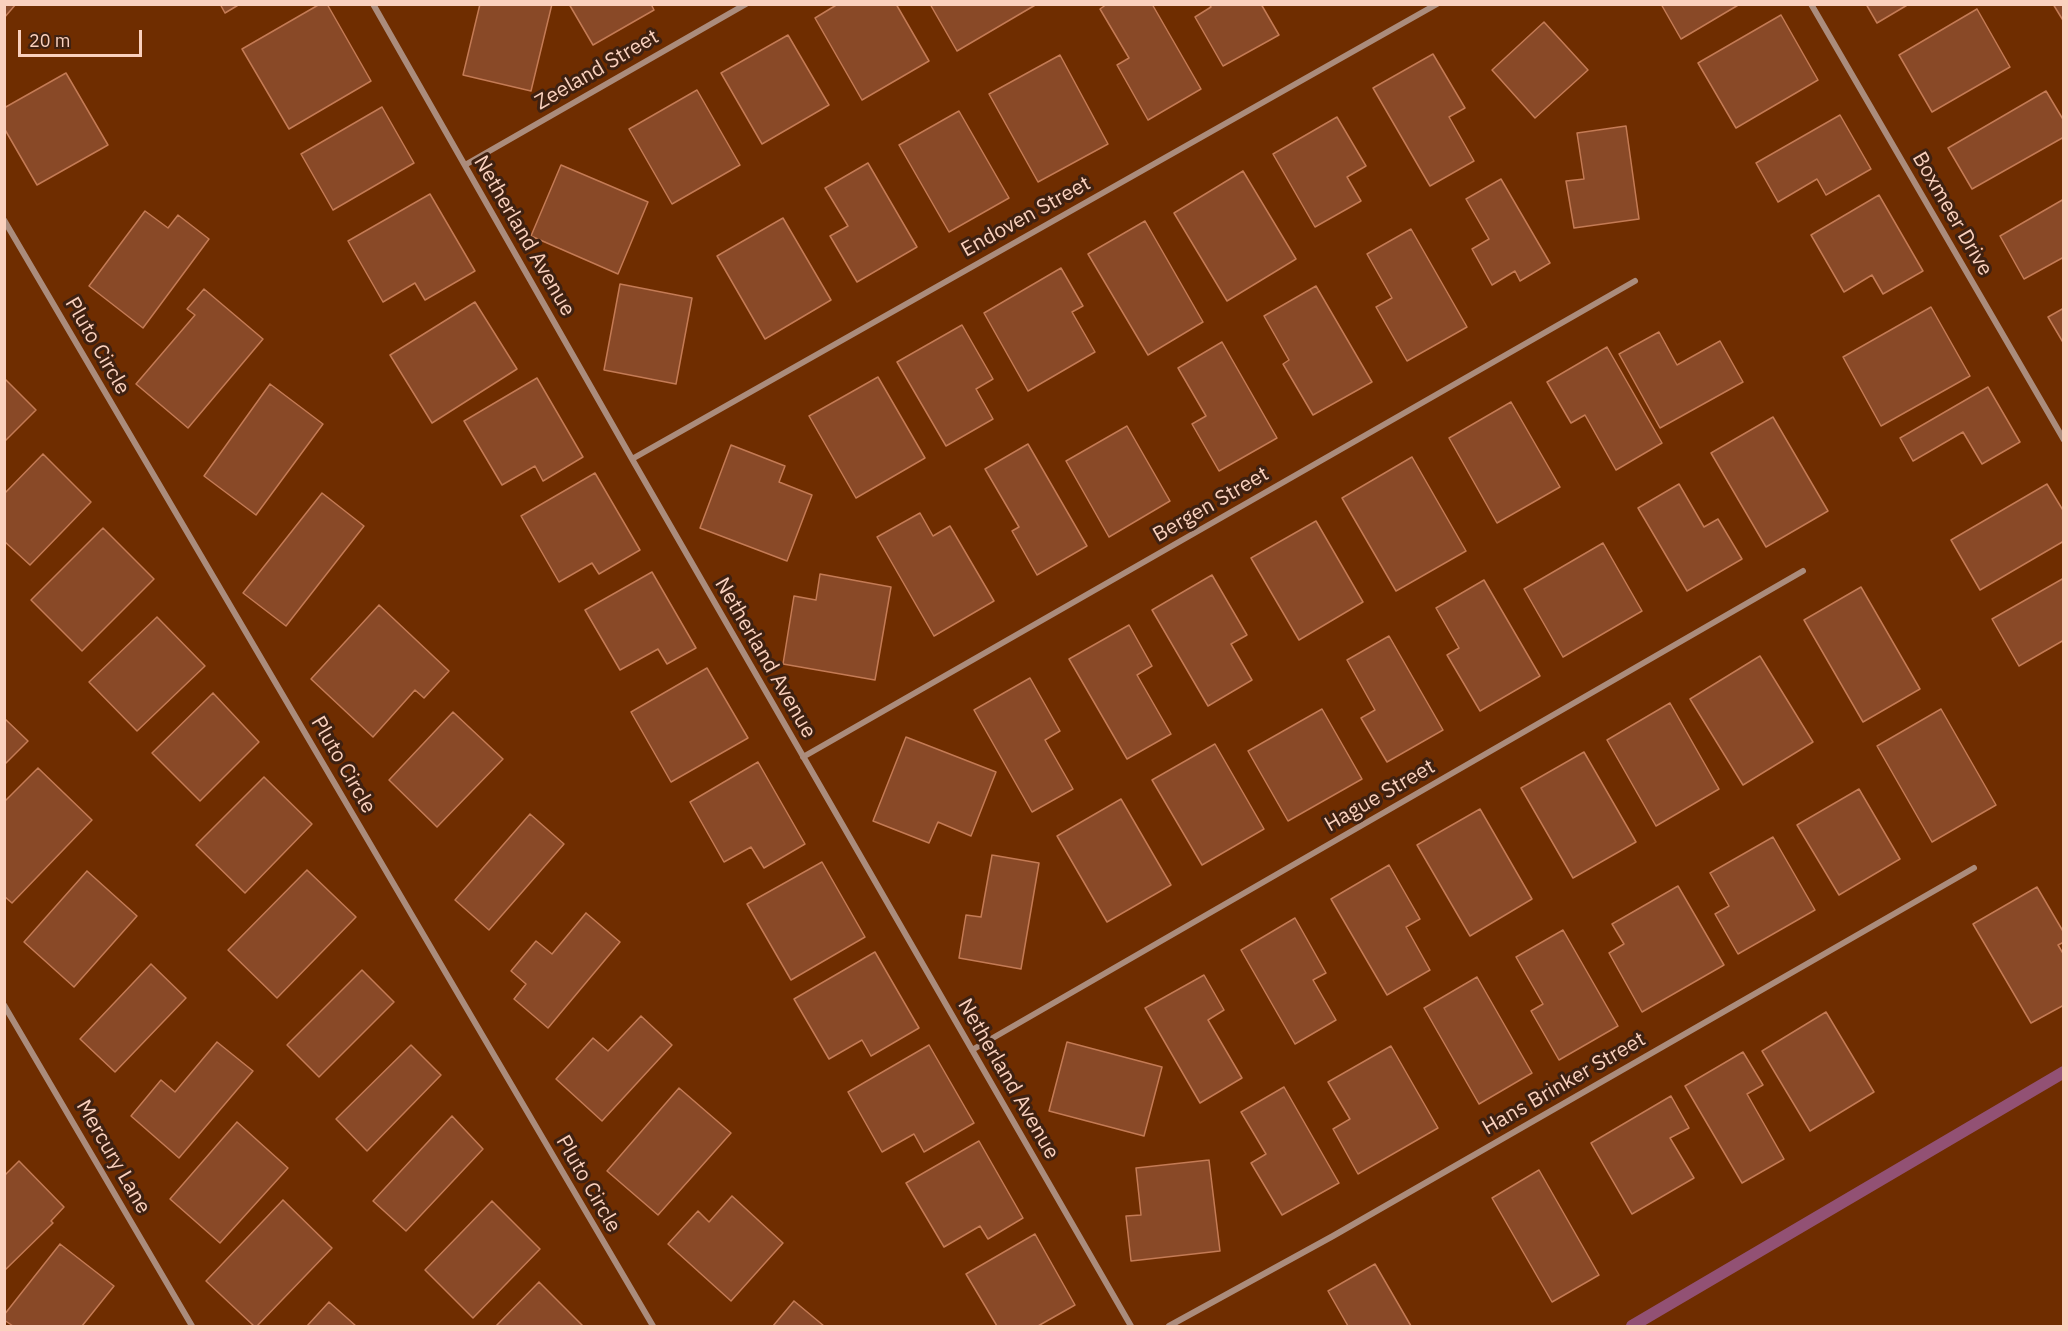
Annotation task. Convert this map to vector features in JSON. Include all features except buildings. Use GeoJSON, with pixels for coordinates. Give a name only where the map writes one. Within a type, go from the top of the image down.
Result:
{"type":"FeatureCollection","features":[{"type":"Feature","properties":{"kind":"street","name":"Netherland Avenue"},"geometry":{"type":"LineString","coordinates":[[373,4],[1131,1326]]}},
{"type":"Feature","properties":{"kind":"street","name":"Zeeland Street"},"geometry":{"type":"LineString","coordinates":[[465,165],[746,4]]}},
{"type":"Feature","properties":{"kind":"street","name":"Endoven Street"},"geometry":{"type":"LineString","coordinates":[[632,459],[1437,4]]}},
{"type":"Feature","properties":{"kind":"street","name":"Boxmeer Drive"},"geometry":{"type":"LineString","coordinates":[[1811,4],[2064,440]]}},
{"type":"Feature","properties":{"kind":"street","name":"Pluto Circle"},"geometry":{"type":"LineString","coordinates":[[4,220],[652,1326]]}},
{"type":"Feature","properties":{"kind":"street","name":"Bergen Street"},"geometry":{"type":"LineString","coordinates":[[803,757],[1635,281]]}},
{"type":"Feature","properties":{"kind":"street","name":"Hague Street"},"geometry":{"type":"LineString","coordinates":[[972,1050],[1803,572]]}},
{"type":"Feature","properties":{"kind":"street","name":"Hans Brinker Street"},"geometry":{"type":"LineString","coordinates":[[1169,1326],[1333,1236],[1974,868]]}},
{"type":"Feature","properties":{"kind":"street","name":"Mercury Lane"},"geometry":{"type":"LineString","coordinates":[[4,1005],[192,1326]]}},
{"type":"Feature","properties":{"kind":"waterway"},"geometry":{"type":"LineString","coordinates":[[1632,1326],[2064,1072]]}}]}
